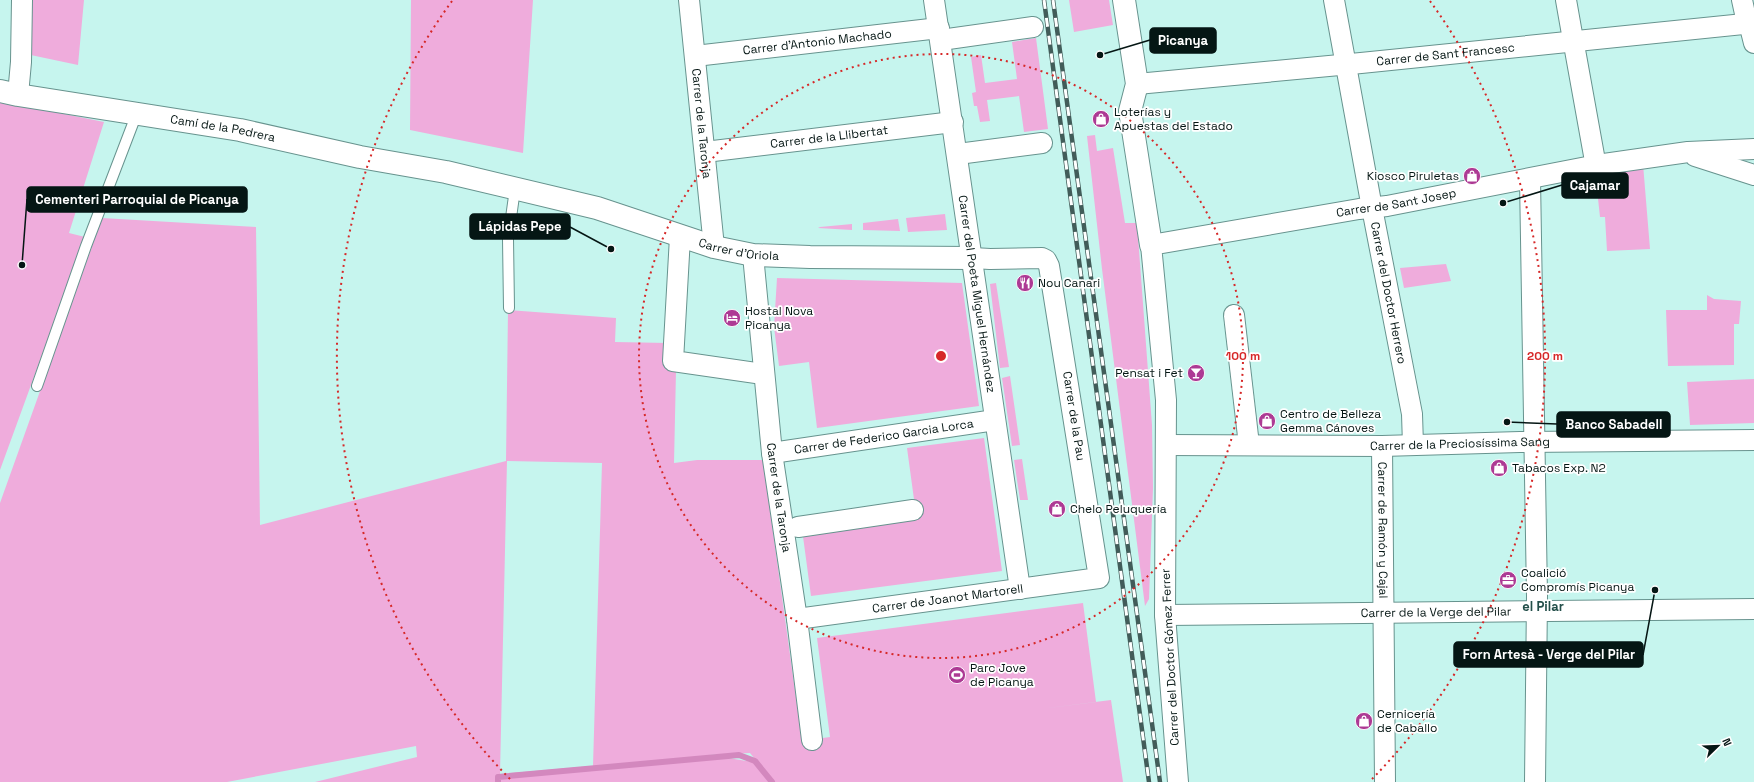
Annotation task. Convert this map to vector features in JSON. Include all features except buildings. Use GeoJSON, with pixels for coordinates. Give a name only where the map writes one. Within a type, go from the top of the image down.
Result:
{"type":"FeatureCollection","features":[{"type":"Feature","properties":{"kind":"street"},"geometry":{"type":"LineString","coordinates":[[9,93],[21,62],[22,0]]}},
{"type":"Feature","properties":{"kind":"street","name":"Carrer de la Taronja"},"geometry":{"type":"LineString","coordinates":[[689,0],[714,247]]}},
{"type":"Feature","properties":{"kind":"street","name":"Carrer del Poeta Miguel Hernández"},"geometry":{"type":"LineString","coordinates":[[934,0],[958,154],[1020,588]]}},
{"type":"Feature","properties":{"kind":"street"},"geometry":{"type":"LineString","coordinates":[[1124,0],[1136,84],[1130,111],[1151,245]]}},
{"type":"Feature","properties":{"kind":"street","name":"Carrer del Doctor Herrero"},"geometry":{"type":"LineString","coordinates":[[1334,0],[1412,414],[1413,445]]}},
{"type":"Feature","properties":{"kind":"street"},"geometry":{"type":"LineString","coordinates":[[1566,0],[1595,160]]}},
{"type":"Feature","properties":{"kind":"street"},"geometry":{"type":"LineString","coordinates":[[1742,0],[1750,23],[1754,43]]}},
{"type":"Feature","properties":{"kind":"street","name":"Carrer de Sant Francesc"},"geometry":{"type":"LineString","coordinates":[[1136,84],[1346,65],[1750,23]]}},
{"type":"Feature","properties":{"kind":"street","name":"Carrer d'Antonio Machado"},"geometry":{"type":"LineString","coordinates":[[695,56],[1033,27]]}},
{"type":"Feature","properties":{"kind":"street","name":"Camí de la Pedrera"},"geometry":{"type":"LineString","coordinates":[[9,93],[240,130],[360,157],[446,172]]}},
{"type":"Feature","properties":{"kind":"street","name":"Carrer de la Llibertat"},"geometry":{"type":"LineString","coordinates":[[705,152],[953,122]]}},
{"type":"Feature","properties":{"kind":"street"},"geometry":{"type":"LineString","coordinates":[[958,154],[1042,143]]}},
{"type":"Feature","properties":{"kind":"street","name":"Carrer de Sant Josep"},"geometry":{"type":"LineString","coordinates":[[1151,245],[1372,208],[1530,179],[1596,165],[1688,152],[1754,149]]}},
{"type":"Feature","properties":{"kind":"street"},"geometry":{"type":"LineString","coordinates":[[1688,152],[1697,157],[1754,175]]}},
{"type":"Feature","properties":{"kind":"street","name":"Carrer d'Oriola"},"geometry":{"type":"LineString","coordinates":[[446,172],[597,208],[680,237],[714,247],[753,255],[990,259],[1042,258]]}},
{"type":"Feature","properties":{"kind":"street"},"geometry":{"type":"LineString","coordinates":[[1530,179],[1537,611],[1535,782]]}},
{"type":"Feature","properties":{"kind":"street"},"geometry":{"type":"LineString","coordinates":[[680,237],[673,361],[763,374]]}},
{"type":"Feature","properties":{"kind":"street","name":"Carrer del Doctor Gómez Ferrer"},"geometry":{"type":"LineString","coordinates":[[1151,245],[1166,400],[1167,445],[1164,568],[1165,615],[1178,782]]}},
{"type":"Feature","properties":{"kind":"street","name":"Carrer de la Taronja"},"geometry":{"type":"LineString","coordinates":[[753,255],[763,374],[772,453],[812,740]]}},
{"type":"Feature","properties":{"kind":"street","name":"Carrer de la Pau"},"geometry":{"type":"LineString","coordinates":[[1042,258],[1046,260],[1049,266],[1052,280],[1099,578]]}},
{"type":"Feature","properties":{"kind":"street"},"geometry":{"type":"LineString","coordinates":[[1234,315],[1249,446]]}},
{"type":"Feature","properties":{"kind":"street","name":"Carrer de Federico Garcia Lorca"},"geometry":{"type":"LineString","coordinates":[[772,453],[996,420]]}},
{"type":"Feature","properties":{"kind":"street","name":"Carrer de la Preciosíssima Sang"},"geometry":{"type":"LineString","coordinates":[[1167,445],[1382,446],[1534,442],[1754,440]]}},
{"type":"Feature","properties":{"kind":"street","name":"Carrer de Ramón y Cajal"},"geometry":{"type":"LineString","coordinates":[[1382,446],[1385,782]]}},
{"type":"Feature","properties":{"kind":"street"},"geometry":{"type":"LineString","coordinates":[[798,527],[913,510]]}},
{"type":"Feature","properties":{"kind":"street","name":"Carrer de Joanot Martorell"},"geometry":{"type":"LineString","coordinates":[[796,619],[1099,578]]}},
{"type":"Feature","properties":{"kind":"street","name":"Carrer de la Verge del Pilar"},"geometry":{"type":"LineString","coordinates":[[1165,615],[1754,609]]}},
{"type":"Feature","properties":{"kind":"lane"},"geometry":{"type":"LineString","coordinates":[[37,386],[86,246],[137,113]]}},
{"type":"Feature","properties":{"kind":"lane"},"geometry":{"type":"LineString","coordinates":[[508,308],[508,239],[515,189]]}},
{"type":"Feature","properties":{"kind":"shaded area"},"geometry":{"type":"Polygon","coordinates":[[[28,0],[84,0],[78,65],[26,54],[28,0]]]}},
{"type":"Feature","properties":{"kind":"shaded area"},"geometry":{"type":"Polygon","coordinates":[[[411,0],[533,0],[523,153],[410,130],[411,0]]]}},
{"type":"Feature","properties":{"kind":"shaded area"},"geometry":{"type":"Polygon","coordinates":[[[1069,0],[1109,0],[1113,25],[1074,32],[1069,0]]]}},
{"type":"Feature","properties":{"kind":"shaded area"},"geometry":{"type":"Polygon","coordinates":[[[1036,38],[1048,129],[1024,132],[1019,96],[987,100],[990,121],[980,122],[977,106],[974,106],[972,93],[976,92],[971,57],[981,55],[985,83],[1017,79],[1012,42],[1036,38]]]}},
{"type":"Feature","properties":{"kind":"shaded area"},"geometry":{"type":"Polygon","coordinates":[[[0,101],[104,122],[69,233],[85,237],[0,470],[0,101]]]}},
{"type":"Feature","properties":{"kind":"shaded area"},"geometry":{"type":"Polygon","coordinates":[[[1095,135],[1097,151],[1113,148],[1125,223],[1137,223],[1152,425],[1153,488],[1149,599],[1145,606],[1102,269],[1087,136],[1095,135]]]}},
{"type":"Feature","properties":{"kind":"shaded area"},"geometry":{"type":"Polygon","coordinates":[[[1643,164],[1650,249],[1607,251],[1605,217],[1600,217],[1595,171],[1643,164]]]}},
{"type":"Feature","properties":{"kind":"shaded area"},"geometry":{"type":"Polygon","coordinates":[[[945,214],[947,230],[908,232],[906,218],[945,214]]]}},
{"type":"Feature","properties":{"kind":"shaded area"},"geometry":{"type":"Polygon","coordinates":[[[102,218],[256,227],[260,525],[506,461],[508,310],[616,318],[615,342],[668,343],[676,371],[674,463],[697,460],[763,460],[802,741],[830,737],[817,638],[1083,603],[1096,702],[1111,700],[1123,782],[774,782],[750,753],[709,755],[753,762],[769,782],[315,782],[417,757],[416,746],[227,782],[0,782],[0,503],[102,218]],[[507,461],[500,774],[593,766],[602,463],[507,461]]]}},
{"type":"Feature","properties":{"kind":"shaded area"},"geometry":{"type":"Polygon","coordinates":[[[898,219],[900,231],[863,230],[863,223],[898,219]]]}},
{"type":"Feature","properties":{"kind":"shaded area"},"geometry":{"type":"Polygon","coordinates":[[[852,224],[852,230],[818,228],[820,227],[852,224]]]}},
{"type":"Feature","properties":{"kind":"shaded area"},"geometry":{"type":"Polygon","coordinates":[[[1446,264],[1451,281],[1404,288],[1400,268],[1446,264]]]}},
{"type":"Feature","properties":{"kind":"shaded area"},"geometry":{"type":"Polygon","coordinates":[[[777,278],[962,283],[979,406],[817,428],[809,362],[779,366],[774,327],[777,278]]]}},
{"type":"Feature","properties":{"kind":"shaded area"},"geometry":{"type":"Polygon","coordinates":[[[996,283],[1009,367],[1000,368],[990,284],[996,283]]]}},
{"type":"Feature","properties":{"kind":"shaded area"},"geometry":{"type":"Polygon","coordinates":[[[1707,295],[1714,299],[1741,301],[1739,324],[1734,324],[1734,365],[1668,366],[1666,310],[1707,310],[1707,295]]]}},
{"type":"Feature","properties":{"kind":"shaded area"},"geometry":{"type":"Polygon","coordinates":[[[1010,376],[1020,445],[1012,446],[1002,378],[1010,376]]]}},
{"type":"Feature","properties":{"kind":"shaded area"},"geometry":{"type":"Polygon","coordinates":[[[1754,379],[1754,423],[1690,425],[1687,382],[1754,379]]]}},
{"type":"Feature","properties":{"kind":"shaded area"},"geometry":{"type":"Polygon","coordinates":[[[984,438],[1002,571],[811,596],[802,529],[916,514],[907,448],[984,438]]]}},
{"type":"Feature","properties":{"kind":"shaded area"},"geometry":{"type":"Polygon","coordinates":[[[1022,459],[1028,500],[1020,500],[1014,460],[1022,459]]]}},
{"type":"Feature","properties":{"kind":"waterway"},"geometry":{"type":"LineString","coordinates":[[498,782],[498,777],[739,755],[755,761],[772,782]]}},
{"type":"Feature","properties":{"kind":"railway"},"geometry":{"type":"LineString","coordinates":[[1044,0],[1149,782]]}},
{"type":"Feature","properties":{"kind":"railway"},"geometry":{"type":"LineString","coordinates":[[1053,0],[1160,782]]}},
{"type":"Feature","properties":{"kind":"place","name":"Picanya"},"geometry":{"type":"Point","coordinates":[1100,55]}},
{"type":"Feature","properties":{"kind":"place","name":"Loterías y Apuestas del Estado"},"geometry":{"type":"Point","coordinates":[1101,119]}},
{"type":"Feature","properties":{"kind":"place","name":"Kiosco Piruletas"},"geometry":{"type":"Point","coordinates":[1472,176]}},
{"type":"Feature","properties":{"kind":"place","name":"Cajamar"},"geometry":{"type":"Point","coordinates":[1503,203]}},
{"type":"Feature","properties":{"kind":"place","name":"Lápidas Pepe"},"geometry":{"type":"Point","coordinates":[611,249]}},
{"type":"Feature","properties":{"kind":"place","name":"Cementeri Parroquial de Picanya"},"geometry":{"type":"Point","coordinates":[22,265]}},
{"type":"Feature","properties":{"kind":"place","name":"Nou Canari"},"geometry":{"type":"Point","coordinates":[1025,283]}},
{"type":"Feature","properties":{"kind":"place","name":"Hostal Nova Picanya"},"geometry":{"type":"Point","coordinates":[732,318]}},
{"type":"Feature","properties":{"kind":"place","name":"Pensat i Fet"},"geometry":{"type":"Point","coordinates":[1196,373]}},
{"type":"Feature","properties":{"kind":"place","name":"Centro de Belleza Gemma Cánoves"},"geometry":{"type":"Point","coordinates":[1267,421]}},
{"type":"Feature","properties":{"kind":"place","name":"Banco Sabadell"},"geometry":{"type":"Point","coordinates":[1507,422]}},
{"type":"Feature","properties":{"kind":"place","name":"Tabacos Exp. N2"},"geometry":{"type":"Point","coordinates":[1499,468]}},
{"type":"Feature","properties":{"kind":"place","name":"Chelo Peluquería"},"geometry":{"type":"Point","coordinates":[1057,509]}},
{"type":"Feature","properties":{"kind":"place","name":"Coalició Compromís Picanya"},"geometry":{"type":"Point","coordinates":[1508,580]}},
{"type":"Feature","properties":{"kind":"place","name":"Forn Artesà - Verge del Pilar"},"geometry":{"type":"Point","coordinates":[1655,590]}},
{"type":"Feature","properties":{"kind":"place","name":"Parc Jove de Picanya"},"geometry":{"type":"Point","coordinates":[957,675]}},
{"type":"Feature","properties":{"kind":"place","name":"Cernicería de Caballo"},"geometry":{"type":"Point","coordinates":[1364,721]}},
{"type":"Feature","properties":{"kind":"district","name":"el Pilar"},"geometry":{"type":"Point","coordinates":[1543,606]}}]}
